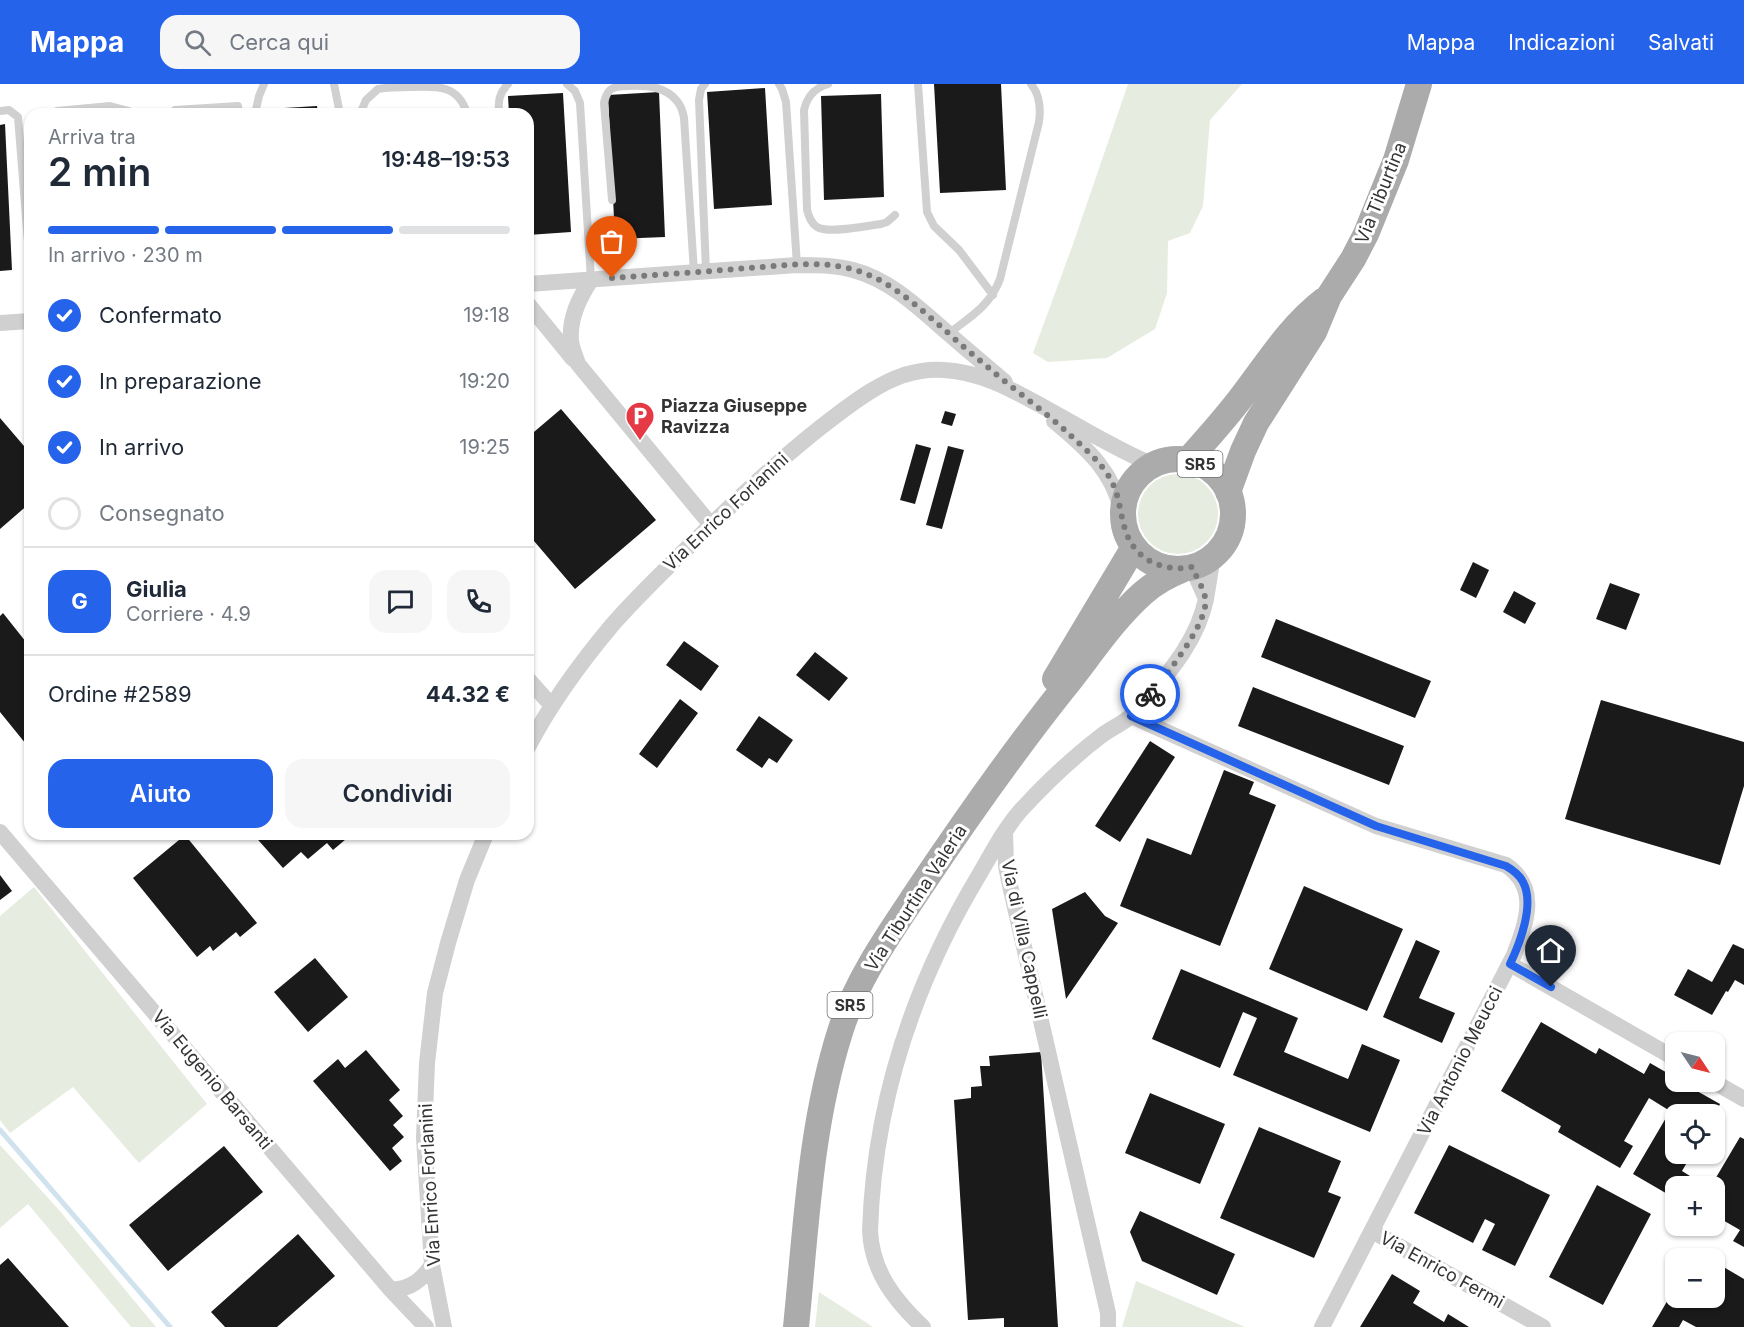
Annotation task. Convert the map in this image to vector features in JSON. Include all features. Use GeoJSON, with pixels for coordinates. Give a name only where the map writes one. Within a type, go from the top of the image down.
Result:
{"type":"FeatureCollection","features":[{"type":"Feature","properties":{"kind":"main road","name":"Via Tiburtina"},"geometry":{"type":"LineString","coordinates":[[1196,564],[1225,543],[1232,526],[1233,509],[1228,492],[1251,434],[1314,332],[1329,296],[1356,253],[1400,150],[1419,84]]}},
{"type":"Feature","properties":{"kind":"main road","name":"Via Tiburtina"},"geometry":{"type":"LineString","coordinates":[[1188,460],[1233,408],[1288,334],[1301,319],[1329,296]]}},
{"type":"Feature","properties":{"kind":"main road","name":"SR5"},"geometry":{"type":"LineString","coordinates":[[1123,518],[1124,502],[1130,487],[1140,474],[1170,459],[1188,460],[1205,466],[1218,477],[1228,492]]}},
{"type":"Feature","properties":{"kind":"main road"},"geometry":{"type":"LineString","coordinates":[[1123,518],[1126,533],[1134,547],[1156,565],[1170,569],[1196,564]]}},
{"type":"Feature","properties":{"kind":"main road","name":"Via Tiburtina Valeria"},"geometry":{"type":"LineString","coordinates":[[1030,731],[1064,661],[1134,547]]}},
{"type":"Feature","properties":{"kind":"main road","name":"Via Tiburtina Valeria"},"geometry":{"type":"LineString","coordinates":[[795,1327],[813,1152],[829,1072],[845,1017],[859,985],[883,944],[939,860],[1030,731],[1124,612],[1162,579],[1196,564]]}},
{"type":"Feature","properties":{"kind":"street"},"geometry":{"type":"LineString","coordinates":[[534,284],[798,265],[829,265],[864,273],[908,298],[1019,394],[1067,432],[1103,468],[1118,497],[1123,518]]}},
{"type":"Feature","properties":{"kind":"street"},"geometry":{"type":"LineString","coordinates":[[578,364],[571,342],[573,315],[579,298],[591,280]]}},
{"type":"Feature","properties":{"kind":"street"},"geometry":{"type":"LineString","coordinates":[[534,311],[711,525]]}},
{"type":"Feature","properties":{"kind":"street"},"geometry":{"type":"LineString","coordinates":[[0,323],[24,321]]}},
{"type":"Feature","properties":{"kind":"street","name":"Via Enrico Forlanini"},"geometry":{"type":"LineString","coordinates":[[534,737],[584,660],[660,575],[759,478],[801,442],[861,398],[895,379],[932,370],[977,375],[1019,394]]}},
{"type":"Feature","properties":{"kind":"street"},"geometry":{"type":"LineString","coordinates":[[1019,394],[1124,452],[1154,465]]}},
{"type":"Feature","properties":{"kind":"street"},"geometry":{"type":"LineString","coordinates":[[1005,831],[1019,812],[1070,762],[1101,736],[1131,716],[1183,653],[1198,626],[1206,599],[1196,564]]}},
{"type":"Feature","properties":{"kind":"street"},"geometry":{"type":"LineString","coordinates":[[1196,564],[1206,599]]}},
{"type":"Feature","properties":{"kind":"street"},"geometry":{"type":"LineString","coordinates":[[534,686],[552,706]]}},
{"type":"Feature","properties":{"kind":"street","name":"Via Antonio Meucci"},"geometry":{"type":"LineString","coordinates":[[1131,716],[1376,826],[1506,866],[1516,872],[1524,883],[1527,917],[1510,964],[1322,1327]]}},
{"type":"Feature","properties":{"kind":"street","name":"Via di Villa Cappelli"},"geometry":{"type":"LineString","coordinates":[[923,1327],[895,1299],[872,1250],[871,1220],[880,1126],[895,1063],[925,982],[965,899],[1005,831]]}},
{"type":"Feature","properties":{"kind":"street","name":"Via di Villa Cappelli"},"geometry":{"type":"LineString","coordinates":[[1005,831],[1006,866],[1108,1313],[1108,1327]]}},
{"type":"Feature","properties":{"kind":"street","name":"Via Eugenio Barsanti"},"geometry":{"type":"LineString","coordinates":[[0,832],[391,1290],[426,1327]]}},
{"type":"Feature","properties":{"kind":"street","name":"Via Enrico Forlanini"},"geometry":{"type":"LineString","coordinates":[[444,1327],[432,1265],[424,1138],[427,1063],[435,993],[464,891],[484,840]]}},
{"type":"Feature","properties":{"kind":"street"},"geometry":{"type":"LineString","coordinates":[[1510,964],[1665,1053]]}},
{"type":"Feature","properties":{"kind":"street"},"geometry":{"type":"LineString","coordinates":[[1725,1088],[1744,1099]]}},
{"type":"Feature","properties":{"kind":"street","name":"Via Enrico Fermi"},"geometry":{"type":"LineString","coordinates":[[1372,1231],[1543,1327]]}},
{"type":"Feature","properties":{"kind":"street"},"geometry":{"type":"LineString","coordinates":[[391,1290],[415,1284],[432,1265]]}},
{"type":"Feature","properties":{"kind":"lane"},"geometry":{"type":"LineString","coordinates":[[256,108],[264,84]]}},
{"type":"Feature","properties":{"kind":"lane"},"geometry":{"type":"LineString","coordinates":[[334,84],[339,108]]}},
{"type":"Feature","properties":{"kind":"lane"},"geometry":{"type":"LineString","coordinates":[[499,108],[499,98],[508,84]]}},
{"type":"Feature","properties":{"kind":"lane"},"geometry":{"type":"LineString","coordinates":[[567,84],[575,91],[580,103],[591,280]]}},
{"type":"Feature","properties":{"kind":"lane"},"geometry":{"type":"LineString","coordinates":[[700,272],[699,100],[701,88],[705,84]]}},
{"type":"Feature","properties":{"kind":"lane"},"geometry":{"type":"LineString","coordinates":[[779,84],[786,102],[798,265]]}},
{"type":"Feature","properties":{"kind":"lane"},"geometry":{"type":"LineString","coordinates":[[828,84],[819,87],[809,96],[804,110],[807,210],[811,221],[819,228],[831,230],[881,224],[895,215]]}},
{"type":"Feature","properties":{"kind":"lane"},"geometry":{"type":"LineString","coordinates":[[918,84],[927,212],[934,226],[959,250],[993,295]]}},
{"type":"Feature","properties":{"kind":"lane"},"geometry":{"type":"LineString","coordinates":[[948,334],[984,306],[993,295],[1000,279],[1039,122],[1039,98],[1031,84]]}},
{"type":"Feature","properties":{"kind":"lane"},"geometry":{"type":"LineString","coordinates":[[363,108],[366,100],[378,89],[434,86],[456,95],[465,108]]}},
{"type":"Feature","properties":{"kind":"lane"},"geometry":{"type":"LineString","coordinates":[[612,200],[605,96],[612,88],[618,87],[643,86],[664,91],[680,105],[684,118],[700,272]]}},
{"type":"Feature","properties":{"kind":"lane"},"geometry":{"type":"LineString","coordinates":[[89,108],[110,106],[118,108]]}},
{"type":"Feature","properties":{"kind":"lane"},"geometry":{"type":"LineString","coordinates":[[207,108],[238,106],[238,108]]}},
{"type":"Feature","properties":{"kind":"lane"},"geometry":{"type":"LineString","coordinates":[[0,111],[9,110],[18,117],[24,192]]}},
{"type":"Feature","properties":{"kind":"shaded area"},"geometry":{"type":"Polygon","coordinates":[[[1128,84],[1242,84],[1210,120],[1203,206],[1190,233],[1168,241],[1167,293],[1155,329],[1107,358],[1048,362],[1033,353],[1128,84]]]}},
{"type":"Feature","properties":{"kind":"shaded area"},"geometry":{"type":"Polygon","coordinates":[[[1178,474],[1193,477],[1206,486],[1215,499],[1218,514],[1215,529],[1206,542],[1193,551],[1178,554],[1163,551],[1150,542],[1141,529],[1138,514],[1141,499],[1150,486],[1163,477],[1178,474]]]}},
{"type":"Feature","properties":{"kind":"shaded area"},"geometry":{"type":"Polygon","coordinates":[[[34,887],[207,1104],[139,1163],[73,1087],[10,1133],[0,1120],[0,916],[34,887]]]}},
{"type":"Feature","properties":{"kind":"shaded area"},"geometry":{"type":"Polygon","coordinates":[[[0,1145],[59,1210],[156,1327],[131,1327],[28,1204],[0,1228],[0,1145]]]}},
{"type":"Feature","properties":{"kind":"shaded area"},"geometry":{"type":"Polygon","coordinates":[[[1136,1281],[1245,1327],[1122,1327],[1136,1281]]]}},
{"type":"Feature","properties":{"kind":"shaded area"},"geometry":{"type":"Polygon","coordinates":[[[819,1292],[873,1327],[815,1327],[819,1292]]]}},
{"type":"Feature","properties":{"kind":"building"},"geometry":{"type":"Polygon","coordinates":[[[934,84],[1001,84],[1006,190],[940,193],[934,84]]]}},
{"type":"Feature","properties":{"kind":"building"},"geometry":{"type":"Polygon","coordinates":[[[765,88],[772,205],[714,209],[707,92],[765,88]]]}},
{"type":"Feature","properties":{"kind":"building"},"geometry":{"type":"Polygon","coordinates":[[[659,92],[665,237],[615,239],[608,95],[659,92]]]}},
{"type":"Feature","properties":{"kind":"building"},"geometry":{"type":"Polygon","coordinates":[[[563,93],[571,232],[534,235],[534,108],[509,108],[508,96],[563,93]]]}},
{"type":"Feature","properties":{"kind":"building"},"geometry":{"type":"Polygon","coordinates":[[[881,94],[884,197],[824,200],[821,96],[881,94]]]}},
{"type":"Feature","properties":{"kind":"building"},"geometry":{"type":"Polygon","coordinates":[[[317,106],[317,108],[284,108],[317,106]]]}},
{"type":"Feature","properties":{"kind":"building"},"geometry":{"type":"Polygon","coordinates":[[[5,124],[12,270],[0,271],[0,125],[5,124]]]}},
{"type":"Feature","properties":{"kind":"building"},"geometry":{"type":"Polygon","coordinates":[[[561,409],[656,520],[575,589],[534,541],[534,432],[561,409]]]}},
{"type":"Feature","properties":{"kind":"building"},"geometry":{"type":"Polygon","coordinates":[[[945,411],[956,414],[952,426],[941,423],[945,411]]]}},
{"type":"Feature","properties":{"kind":"building"},"geometry":{"type":"Polygon","coordinates":[[[0,418],[24,446],[24,508],[0,529],[0,418]]]}},
{"type":"Feature","properties":{"kind":"building"},"geometry":{"type":"Polygon","coordinates":[[[916,444],[931,448],[915,504],[900,500],[916,444]]]}},
{"type":"Feature","properties":{"kind":"building"},"geometry":{"type":"Polygon","coordinates":[[[948,446],[964,450],[942,529],[926,525],[948,446]]]}},
{"type":"Feature","properties":{"kind":"building"},"geometry":{"type":"Polygon","coordinates":[[[1473,562],[1489,570],[1476,598],[1460,590],[1473,562]]]}},
{"type":"Feature","properties":{"kind":"building"},"geometry":{"type":"Polygon","coordinates":[[[1610,583],[1640,594],[1626,630],[1596,619],[1610,583]]]}},
{"type":"Feature","properties":{"kind":"building"},"geometry":{"type":"Polygon","coordinates":[[[1514,591],[1536,603],[1525,624],[1503,612],[1514,591]]]}},
{"type":"Feature","properties":{"kind":"building"},"geometry":{"type":"Polygon","coordinates":[[[3,613],[24,639],[24,742],[0,712],[0,616],[3,613]]]}},
{"type":"Feature","properties":{"kind":"building"},"geometry":{"type":"Polygon","coordinates":[[[1276,619],[1431,681],[1415,718],[1261,657],[1276,619]]]}},
{"type":"Feature","properties":{"kind":"building"},"geometry":{"type":"Polygon","coordinates":[[[684,641],[719,666],[701,691],[666,665],[684,641]]]}},
{"type":"Feature","properties":{"kind":"building"},"geometry":{"type":"Polygon","coordinates":[[[815,652],[848,678],[829,701],[796,675],[815,652]]]}},
{"type":"Feature","properties":{"kind":"building"},"geometry":{"type":"Polygon","coordinates":[[[1253,687],[1404,746],[1389,785],[1238,726],[1253,687]]]}},
{"type":"Feature","properties":{"kind":"building"},"geometry":{"type":"Polygon","coordinates":[[[680,699],[698,713],[657,768],[639,754],[680,699]]]}},
{"type":"Feature","properties":{"kind":"building"},"geometry":{"type":"Polygon","coordinates":[[[1601,700],[1744,742],[1744,786],[1720,865],[1565,819],[1601,700]]]}},
{"type":"Feature","properties":{"kind":"building"},"geometry":{"type":"Polygon","coordinates":[[[759,716],[793,740],[777,763],[769,758],[762,768],[736,750],[759,716]]]}},
{"type":"Feature","properties":{"kind":"building"},"geometry":{"type":"Polygon","coordinates":[[[1150,741],[1175,757],[1120,842],[1095,826],[1150,741]]]}},
{"type":"Feature","properties":{"kind":"building"},"geometry":{"type":"Polygon","coordinates":[[[1224,770],[1254,782],[1249,794],[1276,805],[1220,946],[1120,906],[1147,838],[1191,855],[1224,770]]]}},
{"type":"Feature","properties":{"kind":"building"},"geometry":{"type":"Polygon","coordinates":[[[179,840],[189,840],[257,923],[240,937],[236,932],[213,951],[210,946],[197,957],[133,878],[179,840]]]}},
{"type":"Feature","properties":{"kind":"building"},"geometry":{"type":"Polygon","coordinates":[[[258,840],[345,840],[333,850],[327,843],[308,859],[301,852],[283,868],[258,840]]]}},
{"type":"Feature","properties":{"kind":"building"},"geometry":{"type":"Polygon","coordinates":[[[0,875],[12,891],[0,900],[0,875]]]}},
{"type":"Feature","properties":{"kind":"building"},"geometry":{"type":"Polygon","coordinates":[[[1304,886],[1403,929],[1367,1011],[1269,969],[1304,886]]]}},
{"type":"Feature","properties":{"kind":"building"},"geometry":{"type":"Polygon","coordinates":[[[1085,892],[1105,916],[1118,923],[1066,999],[1052,909],[1085,892]]]}},
{"type":"Feature","properties":{"kind":"building"},"geometry":{"type":"Polygon","coordinates":[[[1416,940],[1440,951],[1419,998],[1455,1013],[1442,1043],[1383,1017],[1416,940]]]}},
{"type":"Feature","properties":{"kind":"building"},"geometry":{"type":"Polygon","coordinates":[[[1733,944],[1744,949],[1744,985],[1735,980],[1712,1015],[1674,995],[1688,969],[1712,982],[1733,944]]]}},
{"type":"Feature","properties":{"kind":"building"},"geometry":{"type":"Polygon","coordinates":[[[315,958],[348,997],[308,1032],[274,992],[315,958]]]}},
{"type":"Feature","properties":{"kind":"building"},"geometry":{"type":"Polygon","coordinates":[[[1181,969],[1298,1018],[1284,1052],[1348,1079],[1362,1044],[1400,1060],[1370,1132],[1233,1075],[1257,1018],[1243,1012],[1220,1068],[1152,1039],[1181,969]]]}},
{"type":"Feature","properties":{"kind":"building"},"geometry":{"type":"Polygon","coordinates":[[[1541,1022],[1596,1054],[1599,1048],[1644,1074],[1650,1063],[1665,1072],[1665,1092],[1699,1092],[1720,1104],[1665,1104],[1665,1108],[1649,1098],[1624,1141],[1633,1146],[1620,1168],[1558,1132],[1561,1126],[1501,1091],[1541,1022]]]}},
{"type":"Feature","properties":{"kind":"building"},"geometry":{"type":"Polygon","coordinates":[[[366,1050],[400,1090],[389,1100],[403,1116],[393,1125],[404,1137],[392,1148],[402,1161],[390,1171],[313,1081],[338,1059],[345,1068],[366,1050]]]}},
{"type":"Feature","properties":{"kind":"building"},"geometry":{"type":"Polygon","coordinates":[[[1041,1052],[1058,1327],[1004,1327],[1004,1318],[968,1320],[954,1100],[971,1098],[971,1087],[982,1086],[980,1066],[990,1066],[989,1056],[1041,1052]]]}},
{"type":"Feature","properties":{"kind":"building"},"geometry":{"type":"Polygon","coordinates":[[[1150,1093],[1225,1124],[1200,1184],[1125,1153],[1150,1093]]]}},
{"type":"Feature","properties":{"kind":"building"},"geometry":{"type":"Polygon","coordinates":[[[1665,1120],[1665,1164],[1686,1164],[1682,1171],[1690,1176],[1665,1176],[1665,1193],[1633,1174],[1665,1120]]]}},
{"type":"Feature","properties":{"kind":"building"},"geometry":{"type":"Polygon","coordinates":[[[1259,1127],[1341,1161],[1328,1192],[1341,1197],[1314,1258],[1220,1218],[1259,1127]]]}},
{"type":"Feature","properties":{"kind":"building"},"geometry":{"type":"Polygon","coordinates":[[[1740,1137],[1744,1139],[1744,1247],[1733,1241],[1740,1230],[1725,1221],[1725,1176],[1717,1176],[1740,1137]]]}},
{"type":"Feature","properties":{"kind":"building"},"geometry":{"type":"Polygon","coordinates":[[[1449,1145],[1550,1195],[1515,1266],[1482,1250],[1495,1224],[1485,1219],[1473,1243],[1414,1213],[1449,1145]]]}},
{"type":"Feature","properties":{"kind":"building"},"geometry":{"type":"Polygon","coordinates":[[[224,1146],[263,1192],[168,1271],[129,1225],[224,1146]]]}},
{"type":"Feature","properties":{"kind":"building"},"geometry":{"type":"Polygon","coordinates":[[[1597,1185],[1651,1214],[1603,1305],[1549,1277],[1597,1185]]]}},
{"type":"Feature","properties":{"kind":"building"},"geometry":{"type":"Polygon","coordinates":[[[1140,1211],[1235,1254],[1217,1295],[1142,1261],[1130,1232],[1140,1211]]]}},
{"type":"Feature","properties":{"kind":"building"},"geometry":{"type":"Polygon","coordinates":[[[298,1234],[335,1276],[277,1327],[225,1327],[211,1312],[298,1234]]]}},
{"type":"Feature","properties":{"kind":"building"},"geometry":{"type":"Polygon","coordinates":[[[8,1258],[69,1327],[0,1327],[0,1265],[8,1258]]]}},
{"type":"Feature","properties":{"kind":"building"},"geometry":{"type":"Polygon","coordinates":[[[1725,1268],[1744,1279],[1744,1327],[1696,1327],[1683,1320],[1679,1327],[1652,1327],[1665,1305],[1665,1308],[1725,1308],[1725,1268]]]}},
{"type":"Feature","properties":{"kind":"building"},"geometry":{"type":"Polygon","coordinates":[[[1392,1274],[1420,1291],[1413,1303],[1444,1322],[1448,1314],[1469,1327],[1360,1327],[1392,1274]]]}},
{"type":"Feature","properties":{"kind":"waterway"},"geometry":{"type":"LineString","coordinates":[[0,1130],[170,1327]]}},
{"type":"Feature","properties":{"kind":"way so far"},"geometry":{"type":"LineString","coordinates":[[612,278],[798,265],[829,265],[864,273],[908,298],[1019,394],[1058,424],[1103,468],[1118,497],[1126,533],[1134,547],[1144,557],[1156,565],[1170,569],[1192,567],[1206,599],[1205,606],[1198,626],[1183,653],[1150,694]]}},
{"type":"Feature","properties":{"kind":"place","name":"Piazza Giuseppe Ravizza"},"geometry":{"type":"Point","coordinates":[640,442]}},
{"type":"Feature","properties":{"kind":"route"},"geometry":{"type":"LineString","coordinates":[[1150,694],[1131,716],[1376,826],[1506,866],[1516,872],[1524,883],[1527,917],[1510,964],[1551,987]]}}]}
